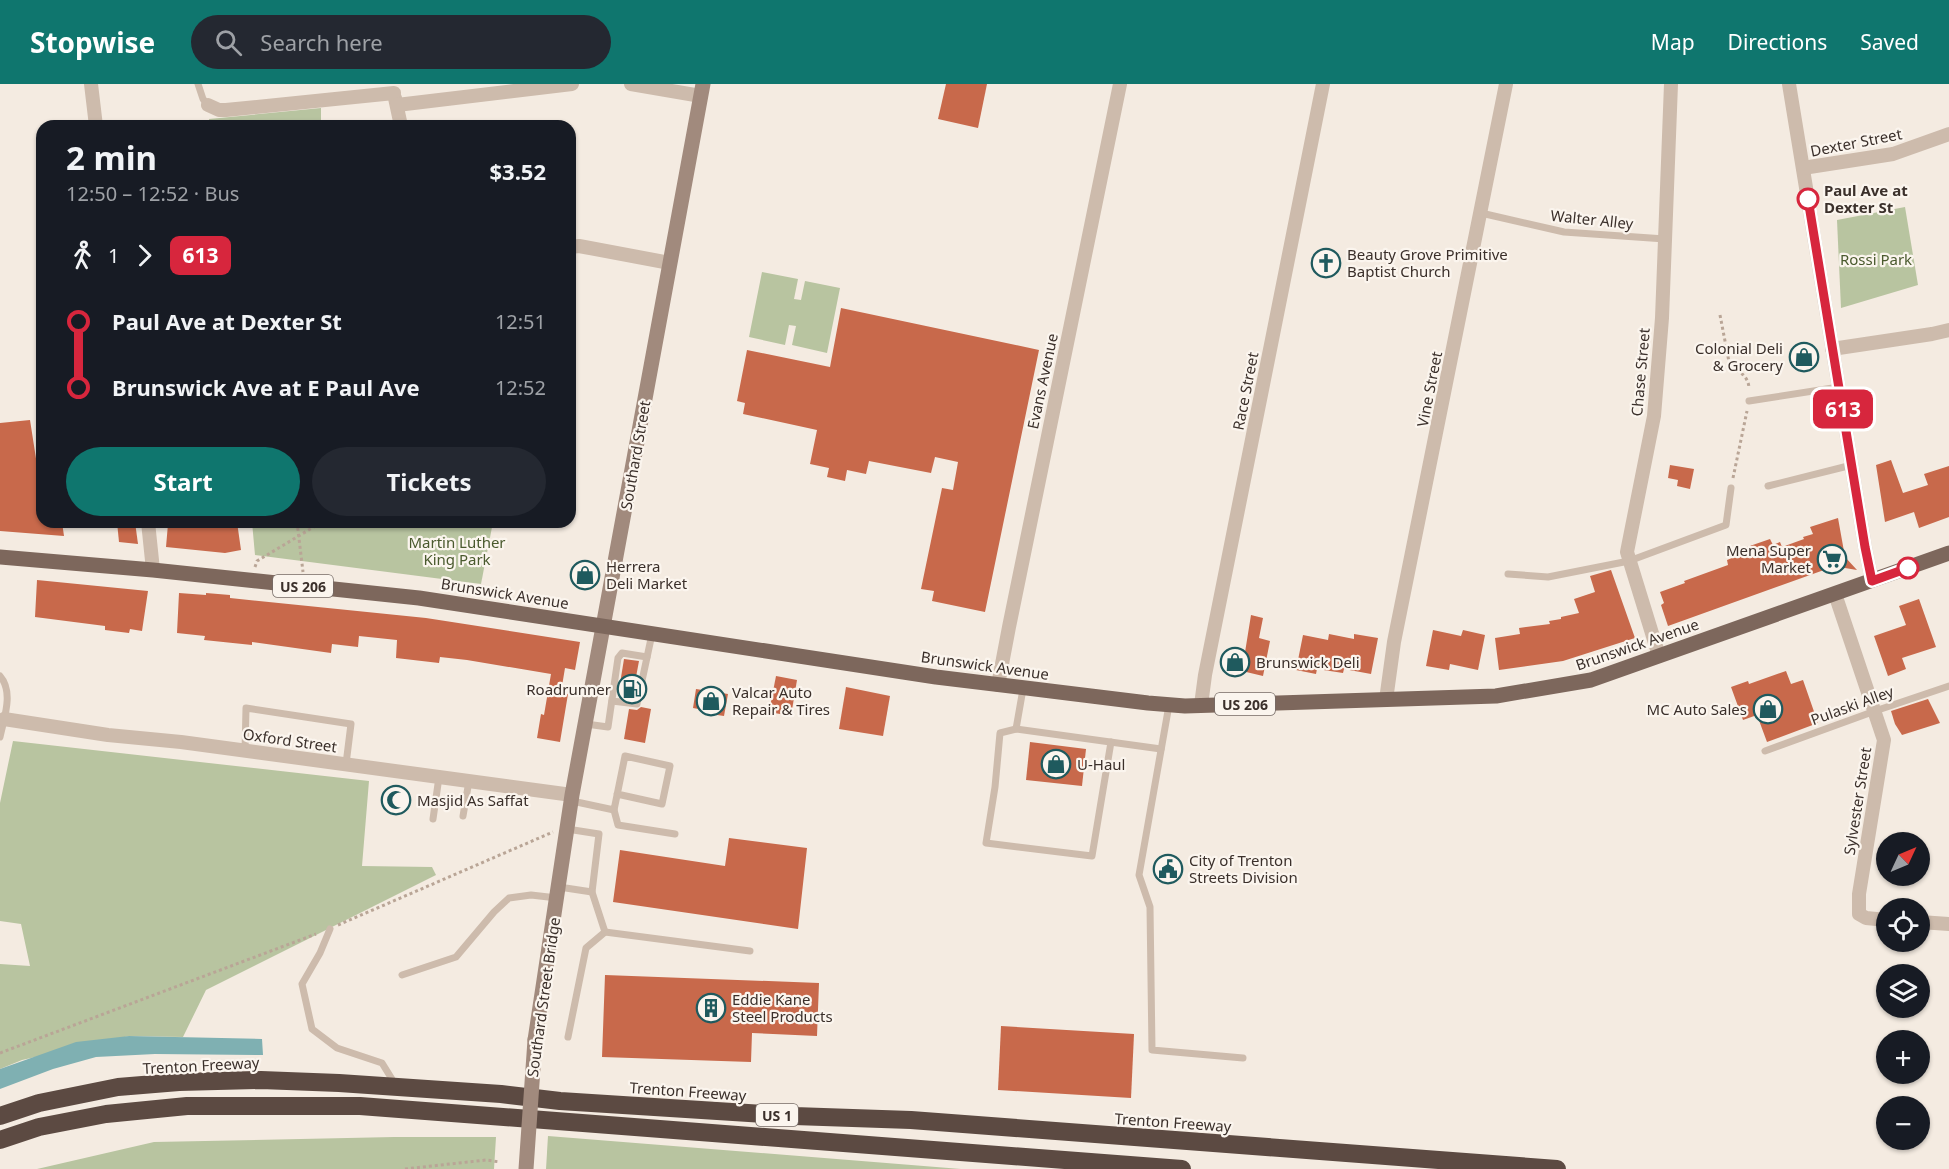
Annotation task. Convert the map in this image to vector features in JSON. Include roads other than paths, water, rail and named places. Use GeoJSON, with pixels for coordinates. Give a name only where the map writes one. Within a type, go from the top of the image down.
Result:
{"type":"FeatureCollection","features":[{"type":"Feature","properties":{"kind":"highway","name":"Trenton Freeway"},"geometry":{"type":"LineString","coordinates":[[0,1116],[39,1103],[92,1092],[179,1082],[261,1080],[501,1094],[560,1101],[794,1116],[911,1120],[1557,1169]]}},
{"type":"Feature","properties":{"kind":"highway","name":"US 1"},"geometry":{"type":"LineString","coordinates":[[0,1140],[39,1127],[106,1114],[187,1106],[360,1106],[1182,1169]]}},
{"type":"Feature","properties":{"kind":"main road","name":"Southard Street"},"geometry":{"type":"LineString","coordinates":[[568,828],[702,90]]}},
{"type":"Feature","properties":{"kind":"main road","name":"Brunswick Avenue"},"geometry":{"type":"LineString","coordinates":[[0,557],[153,570],[419,598],[1023,689],[1168,705],[1201,705],[1496,696],[1572,684],[1591,680],[1949,554]]}},
{"type":"Feature","properties":{"kind":"main road","name":"Southard Street Bridge"},"geometry":{"type":"LineString","coordinates":[[526,1169],[535,1040],[568,828]]}},
{"type":"Feature","properties":{"kind":"street"},"geometry":{"type":"LineString","coordinates":[[91,84],[95,120]]}},
{"type":"Feature","properties":{"kind":"street"},"geometry":{"type":"LineString","coordinates":[[208,105],[219,110],[226,110],[394,94],[572,84]]}},
{"type":"Feature","properties":{"kind":"street"},"geometry":{"type":"LineString","coordinates":[[631,84],[702,90]]}},
{"type":"Feature","properties":{"kind":"street","name":"Evans Avenue"},"geometry":{"type":"LineString","coordinates":[[998,685],[1120,84]]}},
{"type":"Feature","properties":{"kind":"street","name":"Race Street"},"geometry":{"type":"LineString","coordinates":[[1201,705],[1205,675],[1323,84]]}},
{"type":"Feature","properties":{"kind":"street","name":"Vine Street"},"geometry":{"type":"LineString","coordinates":[[1386,700],[1394,642],[1506,84]]}},
{"type":"Feature","properties":{"kind":"street","name":"Chase Street"},"geometry":{"type":"LineString","coordinates":[[1659,656],[1629,561],[1628,547],[1654,416],[1665,239],[1671,84]]}},
{"type":"Feature","properties":{"kind":"street"},"geometry":{"type":"LineString","coordinates":[[1789,84],[1872,581]]}},
{"type":"Feature","properties":{"kind":"street"},"geometry":{"type":"LineString","coordinates":[[394,94],[400,120]]}},
{"type":"Feature","properties":{"kind":"street","name":"Dexter Street"},"geometry":{"type":"LineString","coordinates":[[1803,168],[1893,154],[1949,134]]}},
{"type":"Feature","properties":{"kind":"street"},"geometry":{"type":"LineString","coordinates":[[576,246],[670,263]]}},
{"type":"Feature","properties":{"kind":"street"},"geometry":{"type":"LineString","coordinates":[[1832,349],[1948,332]]}},
{"type":"Feature","properties":{"kind":"street"},"geometry":{"type":"LineString","coordinates":[[149,528],[153,570]]}},
{"type":"Feature","properties":{"kind":"street","name":"Sylvester Street"},"geometry":{"type":"LineString","coordinates":[[1835,594],[1884,740],[1859,894],[1859,914],[1866,918],[1876,919]]}},
{"type":"Feature","properties":{"kind":"street","name":"Oxford Street"},"geometry":{"type":"LineString","coordinates":[[4,719],[108,735],[181,742],[469,781],[572,798]]}},
{"type":"Feature","properties":{"kind":"street"},"geometry":{"type":"LineString","coordinates":[[1930,923],[1949,924]]}},
{"type":"Feature","properties":{"kind":"lane"},"geometry":{"type":"LineString","coordinates":[[198,84],[203,99],[208,105]]}},
{"type":"Feature","properties":{"kind":"lane","name":"Walter Alley"},"geometry":{"type":"LineString","coordinates":[[1481,213],[1564,232],[1665,239]]}},
{"type":"Feature","properties":{"kind":"lane"},"geometry":{"type":"LineString","coordinates":[[1749,401],[1839,387]]}},
{"type":"Feature","properties":{"kind":"lane"},"geometry":{"type":"LineString","coordinates":[[1768,486],[1852,465]]}},
{"type":"Feature","properties":{"kind":"lane"},"geometry":{"type":"LineString","coordinates":[[1508,574],[1548,577],[1629,561],[1726,525],[1731,488]]}},
{"type":"Feature","properties":{"kind":"lane"},"geometry":{"type":"LineString","coordinates":[[612,700],[638,704],[652,633]]}},
{"type":"Feature","properties":{"kind":"lane"},"geometry":{"type":"LineString","coordinates":[[586,724],[608,727],[618,658],[622,653],[647,657]]}},
{"type":"Feature","properties":{"kind":"lane"},"geometry":{"type":"LineString","coordinates":[[0,676],[5,682],[8,693],[0,737]]}},
{"type":"Feature","properties":{"kind":"lane","name":"Pulaski Alley"},"geometry":{"type":"LineString","coordinates":[[1765,751],[1949,686]]}},
{"type":"Feature","properties":{"kind":"lane"},"geometry":{"type":"LineString","coordinates":[[1016,729],[1023,689]]}},
{"type":"Feature","properties":{"kind":"lane"},"geometry":{"type":"LineString","coordinates":[[1168,705],[1139,875],[1150,907],[1152,1050],[1243,1058]]}},
{"type":"Feature","properties":{"kind":"lane"},"geometry":{"type":"LineString","coordinates":[[245,751],[246,708],[351,724],[346,764]]}},
{"type":"Feature","properties":{"kind":"lane"},"geometry":{"type":"LineString","coordinates":[[1111,742],[1092,856],[986,843],[995,787],[1000,733],[1016,729],[1111,742],[1161,749]]}},
{"type":"Feature","properties":{"kind":"lane"},"geometry":{"type":"LineString","coordinates":[[617,794],[662,804],[670,766],[625,756],[617,794],[614,810],[618,825],[675,834]]}},
{"type":"Feature","properties":{"kind":"lane"},"geometry":{"type":"LineString","coordinates":[[433,819],[439,777]]}},
{"type":"Feature","properties":{"kind":"lane"},"geometry":{"type":"LineString","coordinates":[[463,816],[469,781]]}},
{"type":"Feature","properties":{"kind":"lane"},"geometry":{"type":"LineString","coordinates":[[572,798],[614,810]]}},
{"type":"Feature","properties":{"kind":"lane"},"geometry":{"type":"LineString","coordinates":[[568,828],[599,834],[592,892],[605,932]]}},
{"type":"Feature","properties":{"kind":"lane"},"geometry":{"type":"LineString","coordinates":[[402,975],[456,957],[487,919],[509,898],[558,892],[592,892]]}},
{"type":"Feature","properties":{"kind":"lane"},"geometry":{"type":"LineString","coordinates":[[330,928],[320,953],[302,984],[312,1029],[337,1048],[382,1063],[396,1087]]}},
{"type":"Feature","properties":{"kind":"lane"},"geometry":{"type":"LineString","coordinates":[[568,1037],[586,948],[605,932],[750,951]]}},
{"type":"Feature","properties":{"kind":"water"},"geometry":{"type":"Polygon","coordinates":[[[129,1036],[262,1039],[263,1055],[155,1054],[96,1057],[53,1069],[0,1089],[0,1069],[76,1042],[129,1036]]]}},
{"type":"Feature","properties":{"kind":"place","name":"Paul Ave at Dexter St"},"geometry":{"type":"Point","coordinates":[1808,199]}},
{"type":"Feature","properties":{"kind":"place","name":"Beauty Grove Primitive Baptist Church"},"geometry":{"type":"Point","coordinates":[1326,263]}},
{"type":"Feature","properties":{"kind":"place","name":"Colonial Deli & Grocery"},"geometry":{"type":"Point","coordinates":[1804,357]}},
{"type":"Feature","properties":{"kind":"place","name":"Mena Super Market"},"geometry":{"type":"Point","coordinates":[1832,559]}},
{"type":"Feature","properties":{"kind":"place","name":"Herrera Deli Market"},"geometry":{"type":"Point","coordinates":[585,575]}},
{"type":"Feature","properties":{"kind":"place","name":"Brunswick Deli"},"geometry":{"type":"Point","coordinates":[1235,662]}},
{"type":"Feature","properties":{"kind":"place","name":"Roadrunner"},"geometry":{"type":"Point","coordinates":[632,689]}},
{"type":"Feature","properties":{"kind":"place","name":"Valcar Auto Repair & Tires"},"geometry":{"type":"Point","coordinates":[711,701]}},
{"type":"Feature","properties":{"kind":"place","name":"MC Auto Sales"},"geometry":{"type":"Point","coordinates":[1768,709]}},
{"type":"Feature","properties":{"kind":"place","name":"U-Haul"},"geometry":{"type":"Point","coordinates":[1056,764]}},
{"type":"Feature","properties":{"kind":"place","name":"Masjid As Saffat"},"geometry":{"type":"Point","coordinates":[396,800]}},
{"type":"Feature","properties":{"kind":"place","name":"City of Trenton Streets Division"},"geometry":{"type":"Point","coordinates":[1168,869]}},
{"type":"Feature","properties":{"kind":"place","name":"Eddie Kane Steel Products"},"geometry":{"type":"Point","coordinates":[711,1008]}},
{"type":"Feature","properties":{"kind":"park label","name":"Rossi Park"},"geometry":{"type":"Point","coordinates":[1876,259]}},
{"type":"Feature","properties":{"kind":"park label","name":"Martin Luther King Park"},"geometry":{"type":"Point","coordinates":[457,550]}}]}
